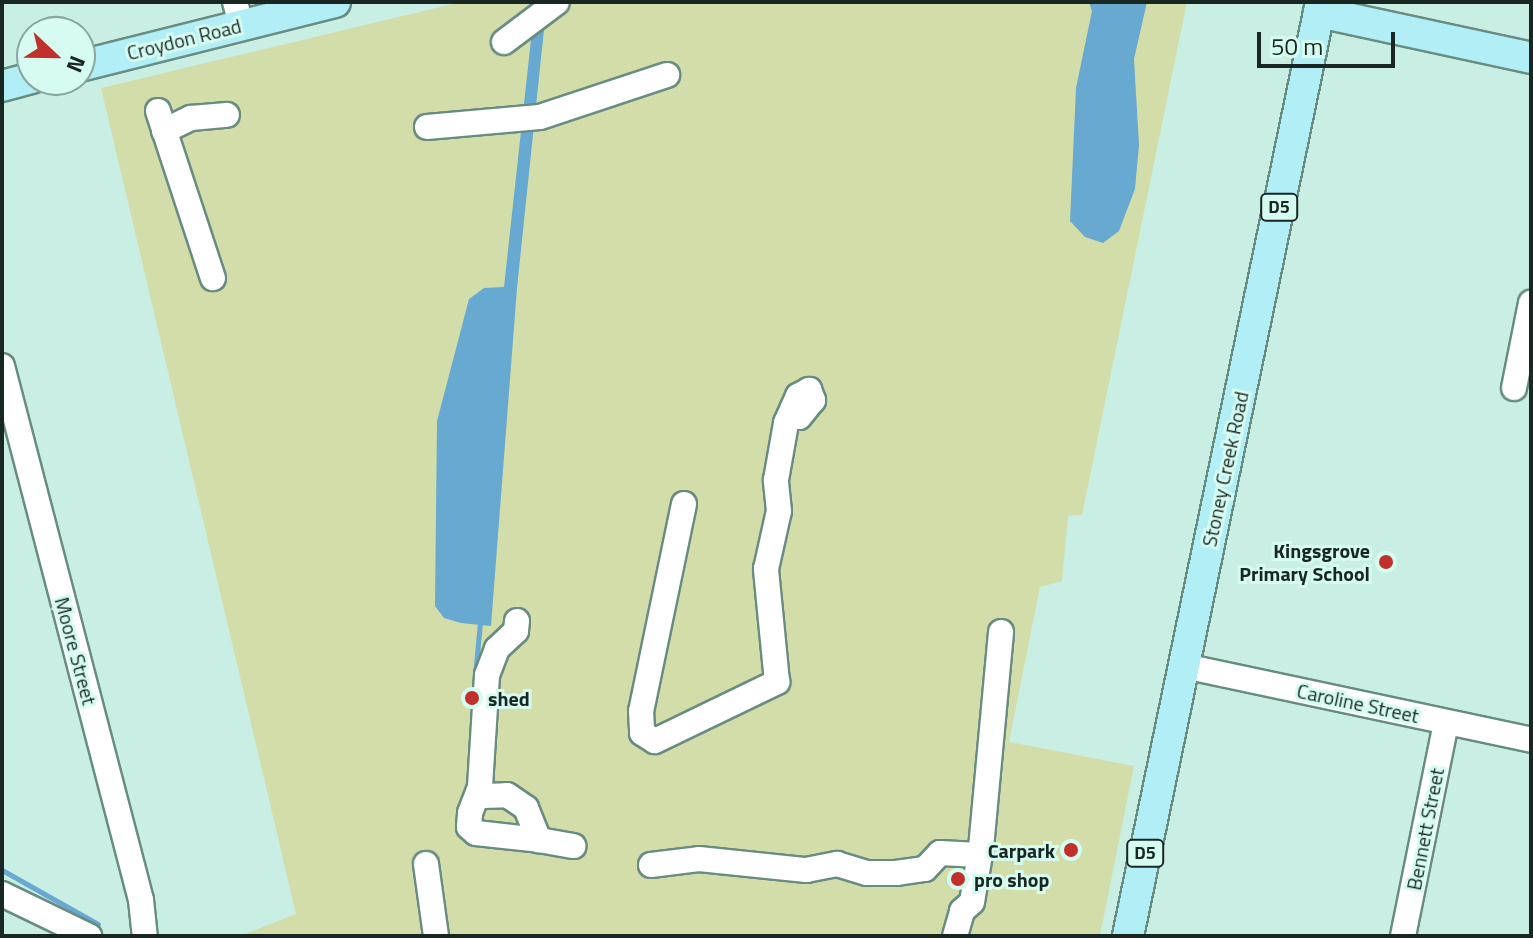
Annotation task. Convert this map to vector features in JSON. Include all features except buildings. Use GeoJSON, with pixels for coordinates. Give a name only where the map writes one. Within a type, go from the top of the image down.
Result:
{"type":"FeatureCollection","features":[{"type":"Feature","properties":{"kind":"main road","name":"Croydon Road"},"geometry":{"type":"LineString","coordinates":[[96,61],[238,13],[335,2]]}},
{"type":"Feature","properties":{"kind":"main road"},"geometry":{"type":"LineString","coordinates":[[1380,2],[1422,34]]}},
{"type":"Feature","properties":{"kind":"main road"},"geometry":{"type":"LineString","coordinates":[[1320,7],[1531,58]]}},
{"type":"Feature","properties":{"kind":"main road","name":"Stoney Creek Road"},"geometry":{"type":"LineString","coordinates":[[1128,936],[1320,7]]}},
{"type":"Feature","properties":{"kind":"street"},"geometry":{"type":"LineString","coordinates":[[504,42],[557,2]]}},
{"type":"Feature","properties":{"kind":"street"},"geometry":{"type":"LineString","coordinates":[[427,127],[540,117],[667,75]]}},
{"type":"Feature","properties":{"kind":"street"},"geometry":{"type":"LineString","coordinates":[[213,278],[161,121],[227,115]]}},
{"type":"Feature","properties":{"kind":"street"},"geometry":{"type":"LineString","coordinates":[[1514,388],[1531,303]]}},
{"type":"Feature","properties":{"kind":"street","name":"Moore Street"},"geometry":{"type":"LineString","coordinates":[[2,366],[137,885],[145,936]]}},
{"type":"Feature","properties":{"kind":"street"},"geometry":{"type":"LineString","coordinates":[[684,504],[641,711],[642,733],[655,741],[748,699],[779,678],[766,569],[779,511],[776,480],[786,423],[805,379],[814,394],[799,417]]}},
{"type":"Feature","properties":{"kind":"street"},"geometry":{"type":"LineString","coordinates":[[517,621],[516,631],[497,649],[487,675],[480,787],[469,827],[490,837],[573,846]]}},
{"type":"Feature","properties":{"kind":"street"},"geometry":{"type":"LineString","coordinates":[[955,936],[962,911],[972,902],[1001,632]]}},
{"type":"Feature","properties":{"kind":"street","name":"Caroline Street"},"geometry":{"type":"LineString","coordinates":[[1184,666],[1531,740]]}},
{"type":"Feature","properties":{"kind":"street","name":"Bennett Street"},"geometry":{"type":"LineString","coordinates":[[1403,936],[1446,722]]}},
{"type":"Feature","properties":{"kind":"street"},"geometry":{"type":"LineString","coordinates":[[480,787],[483,796],[507,795],[526,808],[539,840]]}},
{"type":"Feature","properties":{"kind":"street"},"geometry":{"type":"LineString","coordinates":[[651,865],[699,859],[806,870],[837,864],[867,873],[896,873],[925,869],[940,853],[979,855]]}},
{"type":"Feature","properties":{"kind":"street"},"geometry":{"type":"LineString","coordinates":[[426,864],[436,936]]}},
{"type":"Feature","properties":{"kind":"street"},"geometry":{"type":"LineString","coordinates":[[2,894],[89,936]]}},
{"type":"Feature","properties":{"kind":"green space"},"geometry":{"type":"Polygon","coordinates":[[[461,2],[1187,2],[1082,515],[1068,516],[1062,581],[1040,587],[1009,742],[1134,766],[1100,936],[240,936],[296,914],[101,88],[461,2]]]}},
{"type":"Feature","properties":{"kind":"water"},"geometry":{"type":"Polygon","coordinates":[[[1089,2],[1147,2],[1134,59],[1139,145],[1135,189],[1119,231],[1103,243],[1085,237],[1070,221],[1076,88],[1092,11],[1089,2]]]}},
{"type":"Feature","properties":{"kind":"water"},"geometry":{"type":"Polygon","coordinates":[[[545,20],[517,288],[491,626],[461,623],[444,618],[435,606],[437,421],[469,299],[484,288],[504,287],[533,21],[545,20]]]}},
{"type":"Feature","properties":{"kind":"waterway"},"geometry":{"type":"LineString","coordinates":[[475,676],[480,622]]}},
{"type":"Feature","properties":{"kind":"waterway"},"geometry":{"type":"LineString","coordinates":[[2,870],[98,924]]}},
{"type":"Feature","properties":{"kind":"place","name":"Kingsgrove Primary School"},"geometry":{"type":"Point","coordinates":[1386,562]}},
{"type":"Feature","properties":{"kind":"place","name":"shed"},"geometry":{"type":"Point","coordinates":[472,698]}},
{"type":"Feature","properties":{"kind":"place","name":"Carpark"},"geometry":{"type":"Point","coordinates":[1071,850]}},
{"type":"Feature","properties":{"kind":"place","name":"pro shop"},"geometry":{"type":"Point","coordinates":[958,879]}}]}
